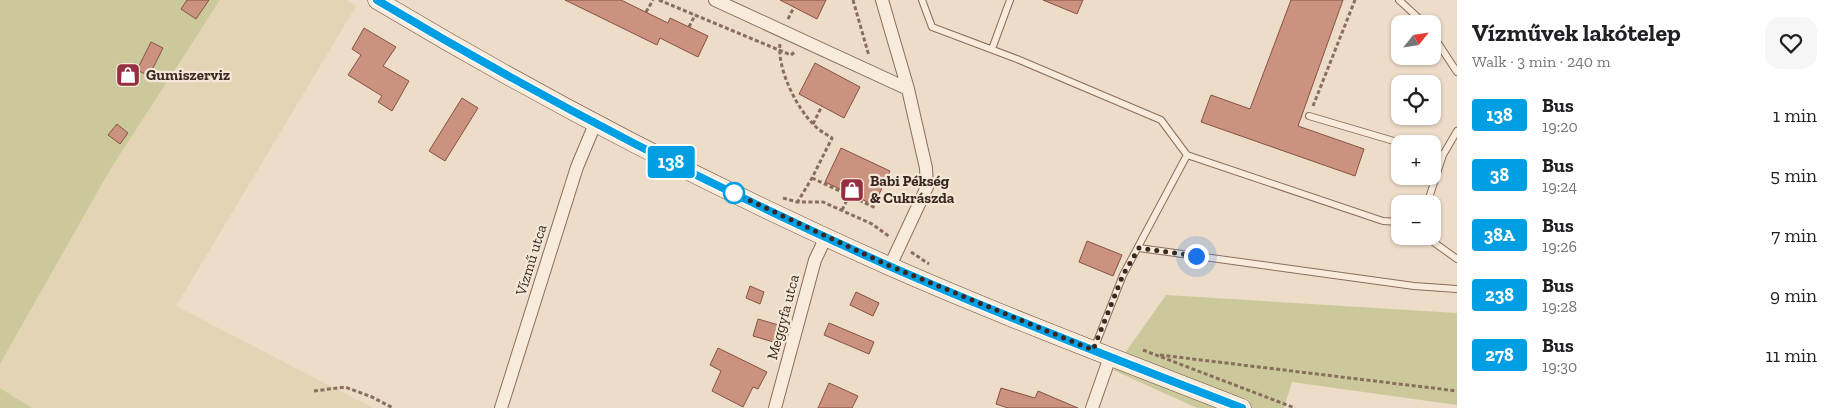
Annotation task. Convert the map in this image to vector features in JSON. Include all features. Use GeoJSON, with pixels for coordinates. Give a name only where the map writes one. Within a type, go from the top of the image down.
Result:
{"type":"FeatureCollection","features":[{"type":"Feature","properties":{"kind":"main road"},"geometry":{"type":"LineString","coordinates":[[383,1],[467,53],[596,124],[826,237],[890,266],[1110,357],[1242,408]]}},
{"type":"Feature","properties":{"kind":"street"},"geometry":{"type":"LineString","coordinates":[[715,0],[908,89]]}},
{"type":"Feature","properties":{"kind":"street"},"geometry":{"type":"LineString","coordinates":[[882,0],[908,89],[926,168],[927,187],[890,266]]}},
{"type":"Feature","properties":{"kind":"street","name":"Vízmű utca"},"geometry":{"type":"LineString","coordinates":[[501,408],[577,167],[596,124]]}},
{"type":"Feature","properties":{"kind":"street","name":"Meggyfa utca"},"geometry":{"type":"LineString","coordinates":[[775,408],[815,260],[826,237]]}},
{"type":"Feature","properties":{"kind":"street"},"geometry":{"type":"LineString","coordinates":[[1092,408],[1110,357]]}},
{"type":"Feature","properties":{"kind":"lane"},"geometry":{"type":"LineString","coordinates":[[922,0],[932,27],[992,49],[1161,120],[1187,155],[1383,221],[1391,221]]}},
{"type":"Feature","properties":{"kind":"lane"},"geometry":{"type":"LineString","coordinates":[[992,49],[1010,0]]}},
{"type":"Feature","properties":{"kind":"lane"},"geometry":{"type":"LineString","coordinates":[[1399,0],[1415,15]]}},
{"type":"Feature","properties":{"kind":"lane"},"geometry":{"type":"LineString","coordinates":[[1441,48],[1457,72]]}},
{"type":"Feature","properties":{"kind":"lane"},"geometry":{"type":"LineString","coordinates":[[1309,116],[1391,140]]}},
{"type":"Feature","properties":{"kind":"lane"},"geometry":{"type":"LineString","coordinates":[[1430,195],[1443,155],[1457,131]]}},
{"type":"Feature","properties":{"kind":"lane"},"geometry":{"type":"LineString","coordinates":[[1093,350],[1123,275],[1187,155]]}},
{"type":"Feature","properties":{"kind":"lane"},"geometry":{"type":"LineString","coordinates":[[1438,245],[1457,259]]}},
{"type":"Feature","properties":{"kind":"lane"},"geometry":{"type":"LineString","coordinates":[[1139,248],[1414,286],[1457,289]]}},
{"type":"Feature","properties":{"kind":"path"},"geometry":{"type":"LineString","coordinates":[[646,12],[652,0]]}},
{"type":"Feature","properties":{"kind":"path"},"geometry":{"type":"LineString","coordinates":[[659,0],[791,55]]}},
{"type":"Feature","properties":{"kind":"path"},"geometry":{"type":"LineString","coordinates":[[853,0],[873,72]]}},
{"type":"Feature","properties":{"kind":"path"},"geometry":{"type":"LineString","coordinates":[[1309,116],[1355,0]]}},
{"type":"Feature","properties":{"kind":"path"},"geometry":{"type":"LineString","coordinates":[[689,27],[695,15]]}},
{"type":"Feature","properties":{"kind":"path"},"geometry":{"type":"LineString","coordinates":[[780,50],[780,63],[788,85],[813,124],[832,138],[812,178],[797,202]]}},
{"type":"Feature","properties":{"kind":"path"},"geometry":{"type":"LineString","coordinates":[[813,124],[822,106]]}},
{"type":"Feature","properties":{"kind":"path"},"geometry":{"type":"LineString","coordinates":[[812,178],[876,208]]}},
{"type":"Feature","properties":{"kind":"path"},"geometry":{"type":"LineString","coordinates":[[842,210],[850,195]]}},
{"type":"Feature","properties":{"kind":"path"},"geometry":{"type":"LineString","coordinates":[[780,197],[797,202],[823,202],[842,210],[872,224],[935,267]]}},
{"type":"Feature","properties":{"kind":"path"},"geometry":{"type":"LineString","coordinates":[[1136,348],[1295,408]]}},
{"type":"Feature","properties":{"kind":"path"},"geometry":{"type":"LineString","coordinates":[[1155,354],[1457,391]]}},
{"type":"Feature","properties":{"kind":"path"},"geometry":{"type":"LineString","coordinates":[[314,391],[345,387],[372,397],[393,408]]}},
{"type":"Feature","properties":{"kind":"shaded area"},"geometry":{"type":"Polygon","coordinates":[[[0,0],[220,0],[110,170],[0,364],[0,0]]]}},
{"type":"Feature","properties":{"kind":"shaded area"},"geometry":{"type":"Polygon","coordinates":[[[220,0],[346,0],[356,6],[176,306],[373,408],[32,408],[0,388],[0,364],[110,170],[220,0]]]}},
{"type":"Feature","properties":{"kind":"shaded area"},"geometry":{"type":"Polygon","coordinates":[[[1166,295],[1457,313],[1457,405],[1292,382],[1284,408],[1197,408],[1113,370],[1166,295]]]}},
{"type":"Feature","properties":{"kind":"shaded area"},"geometry":{"type":"Polygon","coordinates":[[[0,388],[32,408],[0,408],[0,388]]]}},
{"type":"Feature","properties":{"kind":"building"},"geometry":{"type":"Polygon","coordinates":[[[187,0],[209,0],[196,19],[181,9],[187,0]]]}},
{"type":"Feature","properties":{"kind":"building"},"geometry":{"type":"Polygon","coordinates":[[[565,0],[621,0],[668,23],[670,18],[708,36],[698,57],[660,38],[657,45],[565,0]]]}},
{"type":"Feature","properties":{"kind":"building"},"geometry":{"type":"Polygon","coordinates":[[[780,0],[826,0],[817,19],[780,0]]]}},
{"type":"Feature","properties":{"kind":"building"},"geometry":{"type":"Polygon","coordinates":[[[1043,0],[1083,0],[1077,14],[1043,0]]]}},
{"type":"Feature","properties":{"kind":"building"},"geometry":{"type":"Polygon","coordinates":[[[1291,0],[1343,0],[1298,126],[1364,149],[1355,176],[1201,122],[1211,95],[1250,109],[1291,0]]]}},
{"type":"Feature","properties":{"kind":"building"},"geometry":{"type":"Polygon","coordinates":[[[364,28],[396,47],[383,66],[409,81],[392,111],[378,102],[382,96],[348,75],[361,55],[352,49],[364,28]]]}},
{"type":"Feature","properties":{"kind":"building"},"geometry":{"type":"Polygon","coordinates":[[[151,42],[163,48],[149,76],[137,70],[151,42]]]}},
{"type":"Feature","properties":{"kind":"building"},"geometry":{"type":"Polygon","coordinates":[[[815,63],[860,87],[844,118],[799,94],[815,63]]]}},
{"type":"Feature","properties":{"kind":"building"},"geometry":{"type":"Polygon","coordinates":[[[462,98],[478,108],[445,161],[429,151],[462,98]]]}},
{"type":"Feature","properties":{"kind":"building"},"geometry":{"type":"Polygon","coordinates":[[[117,124],[128,133],[120,144],[108,135],[117,124]]]}},
{"type":"Feature","properties":{"kind":"building"},"geometry":{"type":"Polygon","coordinates":[[[841,148],[890,171],[874,205],[825,182],[841,148]]]}},
{"type":"Feature","properties":{"kind":"building"},"geometry":{"type":"Polygon","coordinates":[[[1087,241],[1122,255],[1113,276],[1079,262],[1087,241]]]}},
{"type":"Feature","properties":{"kind":"building"},"geometry":{"type":"Polygon","coordinates":[[[750,286],[764,292],[760,304],[746,298],[750,286]]]}},
{"type":"Feature","properties":{"kind":"building"},"geometry":{"type":"Polygon","coordinates":[[[856,292],[879,303],[873,316],[850,305],[856,292]]]}},
{"type":"Feature","properties":{"kind":"building"},"geometry":{"type":"Polygon","coordinates":[[[758,319],[782,326],[777,343],[753,336],[758,319]]]}},
{"type":"Feature","properties":{"kind":"building"},"geometry":{"type":"Polygon","coordinates":[[[829,323],[874,342],[869,354],[824,335],[829,323]]]}},
{"type":"Feature","properties":{"kind":"building"},"geometry":{"type":"Polygon","coordinates":[[[718,348],[767,372],[758,389],[753,387],[743,407],[712,391],[721,371],[710,365],[718,348]]]}},
{"type":"Feature","properties":{"kind":"building"},"geometry":{"type":"Polygon","coordinates":[[[829,383],[858,396],[852,408],[818,408],[829,383]]]}},
{"type":"Feature","properties":{"kind":"building"},"geometry":{"type":"Polygon","coordinates":[[[1001,388],[1035,398],[1038,391],[1078,408],[1008,408],[996,404],[1001,388]]]}},
{"type":"Feature","properties":{"kind":"bus line","name":"138"},"geometry":{"type":"LineString","coordinates":[[377,0],[467,53],[596,124],[826,237],[890,266],[1093,350],[1242,408]]}},
{"type":"Feature","properties":{"kind":"place","name":"Gumiszerviz"},"geometry":{"type":"Point","coordinates":[128,75]}},
{"type":"Feature","properties":{"kind":"place","name":"Babi Pékség & Cukrászda"},"geometry":{"type":"Point","coordinates":[852,190]}},
{"type":"Feature","properties":{"kind":"route"},"geometry":{"type":"LineString","coordinates":[[734,193],[890,266],[1093,350],[1123,275],[1139,248],[1196,256]]}}]}
